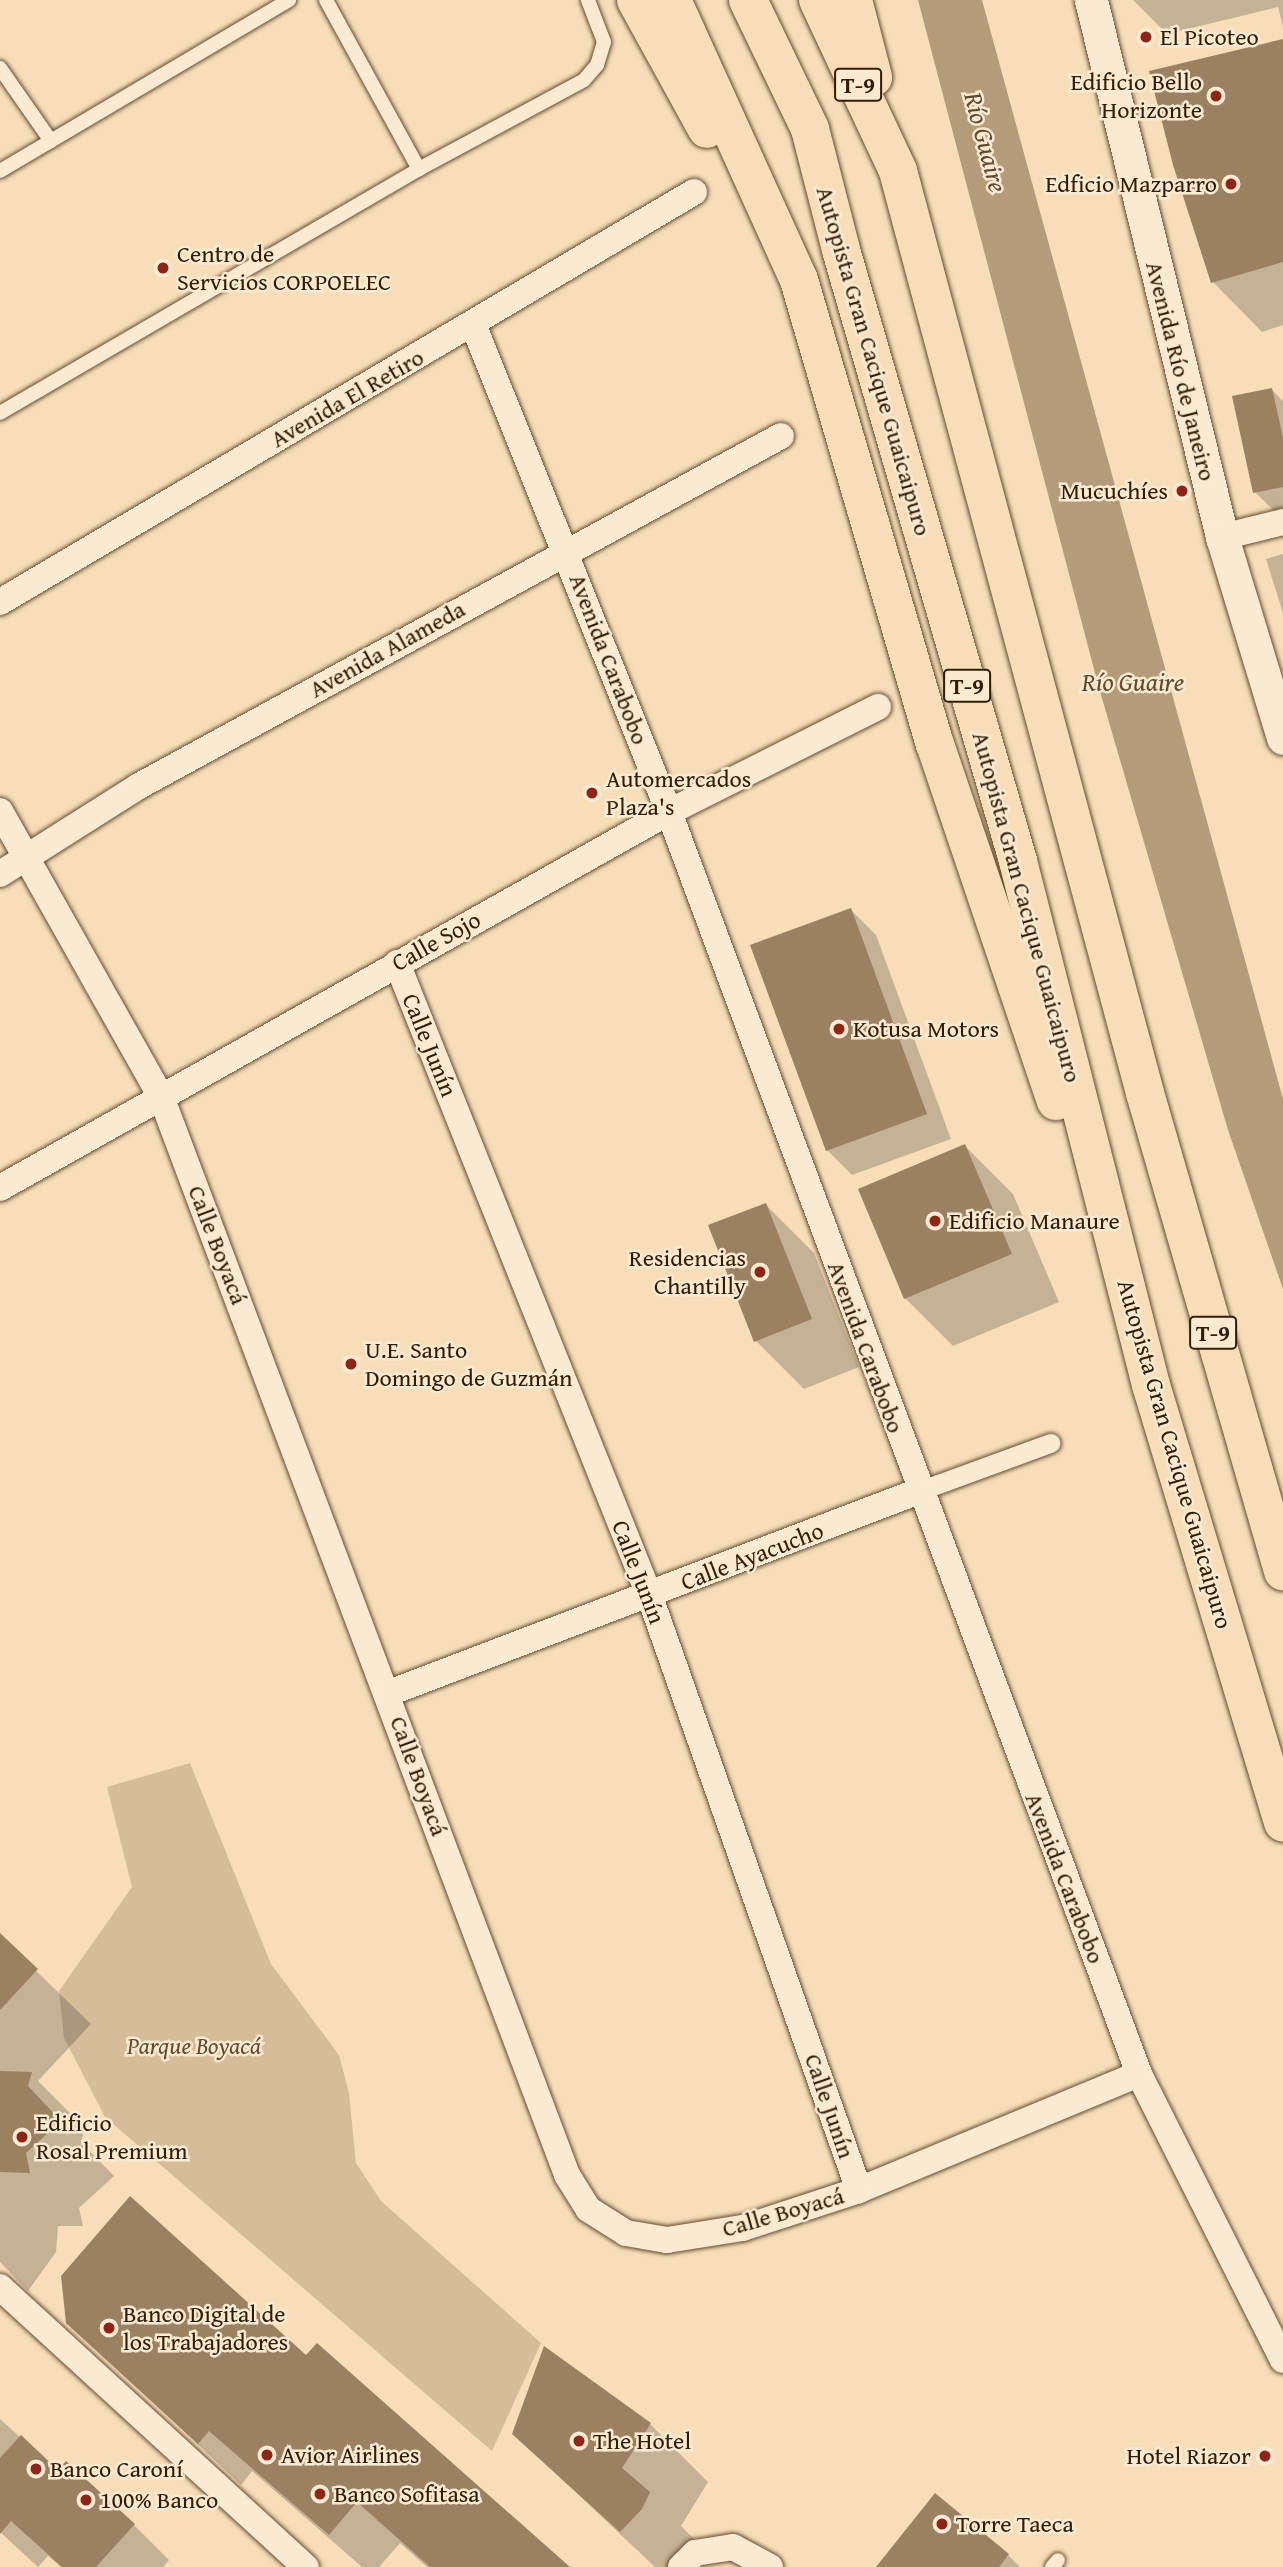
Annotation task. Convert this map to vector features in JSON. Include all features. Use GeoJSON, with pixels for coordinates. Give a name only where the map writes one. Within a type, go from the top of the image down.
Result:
{"type":"FeatureCollection","features":[{"type":"Feature","properties":{"kind":"highway"},"geometry":{"type":"LineString","coordinates":[[636,0],[814,324]]}},
{"type":"Feature","properties":{"kind":"highway"},"geometry":{"type":"LineString","coordinates":[[671,0],[767,204],[814,324],[935,744],[1151,1385]]}},
{"type":"Feature","properties":{"kind":"highway"},"geometry":{"type":"LineString","coordinates":[[723,0],[841,250]]}},
{"type":"Feature","properties":{"kind":"highway","name":"Autopista Gran Cacique Guaicaipuro"},"geometry":{"type":"LineString","coordinates":[[748,0],[810,129],[841,250],[1018,862],[1151,1385],[1283,1822]]}},
{"type":"Feature","properties":{"kind":"highway","name":"T-9"},"geometry":{"type":"LineString","coordinates":[[818,0],[898,171],[1142,1080],[1283,1571]]}},
{"type":"Feature","properties":{"kind":"highway"},"geometry":{"type":"LineString","coordinates":[[853,0],[898,171]]}},
{"type":"Feature","properties":{"kind":"highway","name":"T-9"},"geometry":{"type":"LineString","coordinates":[[1262,1503],[1283,1545]]}},
{"type":"Feature","properties":{"kind":"street","name":"Avenida Río de Janeiro"},"geometry":{"type":"LineString","coordinates":[[1091,0],[1222,537],[1283,738]]}},
{"type":"Feature","properties":{"kind":"street","name":"Avenida El Retiro"},"geometry":{"type":"LineString","coordinates":[[0,602],[694,192]]}},
{"type":"Feature","properties":{"kind":"street","name":"Avenida Carabobo"},"geometry":{"type":"LineString","coordinates":[[473,324],[669,812],[919,1491],[1139,2074],[1283,2360]]}},
{"type":"Feature","properties":{"kind":"street","name":"Avenida Alameda"},"geometry":{"type":"LineString","coordinates":[[0,874],[139,786],[566,550],[781,436]]}},
{"type":"Feature","properties":{"kind":"street"},"geometry":{"type":"LineString","coordinates":[[1222,537],[1283,522]]}},
{"type":"Feature","properties":{"kind":"street","name":"Calle Sojo"},"geometry":{"type":"LineString","coordinates":[[0,1188],[669,812],[878,706]]}},
{"type":"Feature","properties":{"kind":"street","name":"Calle Boyacá"},"geometry":{"type":"LineString","coordinates":[[0,811],[29,856],[162,1099],[389,1693],[567,2175],[588,2209],[626,2233],[667,2240],[743,2228],[859,2190],[1139,2074]]}},
{"type":"Feature","properties":{"kind":"street","name":"Calle Junín"},"geometry":{"type":"LineString","coordinates":[[397,963],[650,1597],[859,2190]]}},
{"type":"Feature","properties":{"kind":"street"},"geometry":{"type":"LineString","coordinates":[[919,1491],[1050,1443]]}},
{"type":"Feature","properties":{"kind":"street","name":"Calle Ayacucho"},"geometry":{"type":"LineString","coordinates":[[389,1693],[650,1597],[919,1491]]}},
{"type":"Feature","properties":{"kind":"street"},"geometry":{"type":"LineString","coordinates":[[0,2287],[306,2567]]}},
{"type":"Feature","properties":{"kind":"street"},"geometry":{"type":"LineString","coordinates":[[681,2567],[695,2553],[733,2547],[770,2567]]}},
{"type":"Feature","properties":{"kind":"lane"},"geometry":{"type":"LineString","coordinates":[[0,172],[289,0]]}},
{"type":"Feature","properties":{"kind":"lane"},"geometry":{"type":"LineString","coordinates":[[326,0],[419,169]]}},
{"type":"Feature","properties":{"kind":"lane"},"geometry":{"type":"LineString","coordinates":[[0,413],[419,169],[584,80],[597,65],[604,42],[588,0]]}},
{"type":"Feature","properties":{"kind":"lane"},"geometry":{"type":"LineString","coordinates":[[0,68],[51,142]]}},
{"type":"Feature","properties":{"kind":"green space","name":"Parque Boyacá"},"geometry":{"type":"Polygon","coordinates":[[[190,1763],[271,1964],[339,2055],[349,2093],[356,2163],[381,2201],[541,2343],[492,2451],[105,2117],[64,2038],[59,1991],[132,1887],[107,1787],[190,1763]]]}},
{"type":"Feature","properties":{"kind":"water","name":"Río Guaire"},"geometry":{"type":"Polygon","coordinates":[[[918,0],[982,0],[1283,1099],[1283,1289],[1228,1130],[1099,688],[918,0]]]}},
{"type":"Feature","properties":{"kind":"building"},"geometry":{"type":"Polygon","coordinates":[[[1283,39],[1283,262],[1211,283],[1173,165],[1149,71],[1283,39]]]}},
{"type":"Feature","properties":{"kind":"building"},"geometry":{"type":"Polygon","coordinates":[[[1272,388],[1283,438],[1283,487],[1253,493],[1232,396],[1272,388]]]}},
{"type":"Feature","properties":{"kind":"building","name":"Kotusa Motors"},"geometry":{"type":"Polygon","coordinates":[[[851,908],[927,1114],[826,1151],[750,945],[851,908]]]}},
{"type":"Feature","properties":{"kind":"building","name":"Edificio Manaure"},"geometry":{"type":"Polygon","coordinates":[[[965,1144],[1012,1254],[904,1299],[858,1189],[965,1144]]]}},
{"type":"Feature","properties":{"kind":"building","name":"Residencias Chantilly"},"geometry":{"type":"Polygon","coordinates":[[[766,1203],[812,1319],[754,1342],[708,1225],[766,1203]]]}},
{"type":"Feature","properties":{"kind":"building"},"geometry":{"type":"Polygon","coordinates":[[[0,1933],[38,1969],[0,2010],[0,1933]]]}},
{"type":"Feature","properties":{"kind":"building","name":"Edificio Rosal Premium"},"geometry":{"type":"Polygon","coordinates":[[[0,2071],[32,2072],[28,2086],[61,2121],[26,2153],[30,2173],[0,2172],[0,2071]]]}},
{"type":"Feature","properties":{"kind":"building"},"geometry":{"type":"Polygon","coordinates":[[[130,2196],[306,2355],[317,2343],[570,2567],[430,2567],[357,2502],[329,2535],[209,2431],[198,2444],[66,2323],[61,2276],[130,2196]]]}},
{"type":"Feature","properties":{"kind":"building","name":"The Hotel"},"geometry":{"type":"Polygon","coordinates":[[[544,2346],[651,2423],[622,2468],[650,2492],[642,2509],[620,2532],[512,2434],[544,2346]]]}},
{"type":"Feature","properties":{"kind":"building"},"geometry":{"type":"Polygon","coordinates":[[[21,2435],[58,2470],[66,2461],[135,2524],[96,2567],[62,2567],[11,2521],[0,2534],[0,2458],[21,2435]]]}},
{"type":"Feature","properties":{"kind":"building","name":"Torre Taeca"},"geometry":{"type":"Polygon","coordinates":[[[935,2493],[1009,2554],[999,2567],[876,2567],[935,2493]]]}},
{"type":"Feature","properties":{"kind":"place","name":"El Picoteo"},"geometry":{"type":"Point","coordinates":[1146,37]}},
{"type":"Feature","properties":{"kind":"place","name":"Edificio Bello Horizonte"},"geometry":{"type":"Point","coordinates":[1216,96]}},
{"type":"Feature","properties":{"kind":"place","name":"Edficio Mazparro"},"geometry":{"type":"Point","coordinates":[1231,184]}},
{"type":"Feature","properties":{"kind":"place","name":"Centro de Servicios CORPOELEC"},"geometry":{"type":"Point","coordinates":[163,268]}},
{"type":"Feature","properties":{"kind":"place","name":"Mucuchíes"},"geometry":{"type":"Point","coordinates":[1182,491]}},
{"type":"Feature","properties":{"kind":"place","name":"Automercados Plaza's"},"geometry":{"type":"Point","coordinates":[592,793]}},
{"type":"Feature","properties":{"kind":"place","name":"Kotusa Motors"},"geometry":{"type":"Point","coordinates":[839,1029]}},
{"type":"Feature","properties":{"kind":"place","name":"Edificio Manaure"},"geometry":{"type":"Point","coordinates":[935,1221]}},
{"type":"Feature","properties":{"kind":"place","name":"Residencias Chantilly"},"geometry":{"type":"Point","coordinates":[760,1272]}},
{"type":"Feature","properties":{"kind":"place","name":"U.E. Santo Domingo de Guzmán"},"geometry":{"type":"Point","coordinates":[351,1364]}},
{"type":"Feature","properties":{"kind":"place","name":"Edificio Rosal Premium"},"geometry":{"type":"Point","coordinates":[22,2137]}},
{"type":"Feature","properties":{"kind":"place","name":"Banco Digital de los Trabajadores"},"geometry":{"type":"Point","coordinates":[109,2328]}},
{"type":"Feature","properties":{"kind":"place","name":"The Hotel"},"geometry":{"type":"Point","coordinates":[579,2441]}},
{"type":"Feature","properties":{"kind":"place","name":"Avior Airlines"},"geometry":{"type":"Point","coordinates":[267,2455]}},
{"type":"Feature","properties":{"kind":"place","name":"Hotel Riazor"},"geometry":{"type":"Point","coordinates":[1265,2456]}},
{"type":"Feature","properties":{"kind":"place","name":"Banco Caroní"},"geometry":{"type":"Point","coordinates":[36,2469]}},
{"type":"Feature","properties":{"kind":"place","name":"Banco Sofitasa"},"geometry":{"type":"Point","coordinates":[320,2494]}},
{"type":"Feature","properties":{"kind":"place","name":"100% Banco"},"geometry":{"type":"Point","coordinates":[86,2500]}},
{"type":"Feature","properties":{"kind":"place","name":"Torre Taeca"},"geometry":{"type":"Point","coordinates":[942,2524]}}]}
